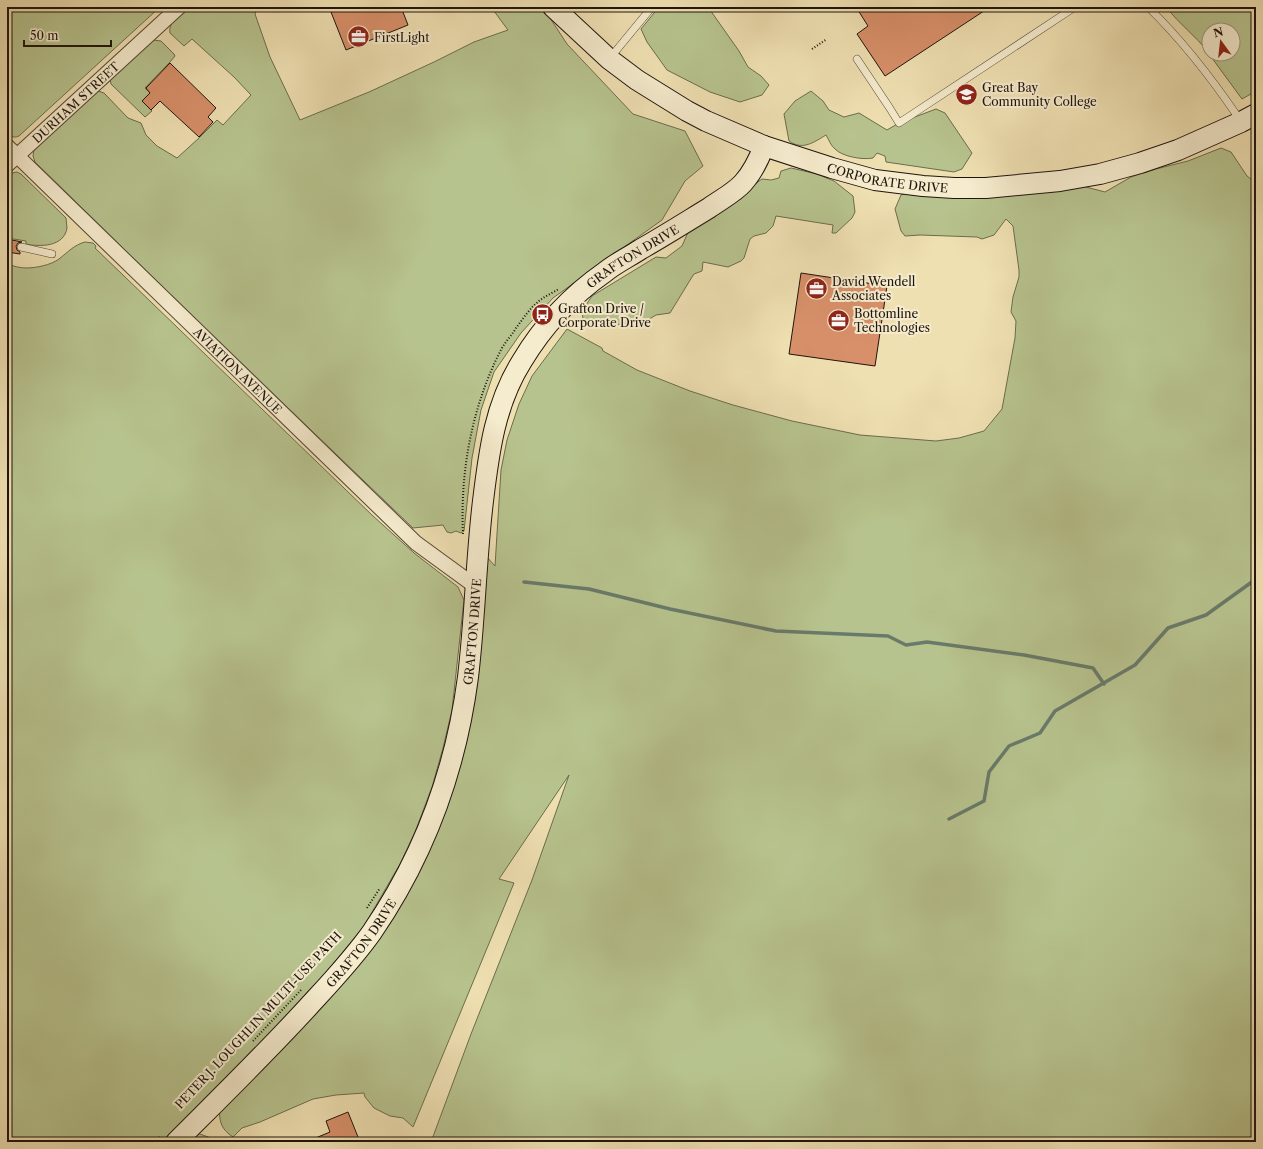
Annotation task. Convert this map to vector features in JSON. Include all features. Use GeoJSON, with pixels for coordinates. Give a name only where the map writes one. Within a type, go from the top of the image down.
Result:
{"type":"FeatureCollection","features":[{"type":"Feature","properties":{"kind":"street","name":"DURHAM STREET"},"geometry":{"type":"LineString","coordinates":[[10,156],[179,7]]}},
{"type":"Feature","properties":{"kind":"street","name":"CORPORATE DRIVE"},"geometry":{"type":"LineString","coordinates":[[553,7],[609,59],[637,80],[687,111],[706,121],[764,146],[875,180],[954,188],[986,188],[1053,182],[1100,174],[1140,163],[1178,150],[1249,118]]}},
{"type":"Feature","properties":{"kind":"street","name":"GRAFTON DRIVE"},"geometry":{"type":"LineString","coordinates":[[171,1137],[276,1042],[354,955],[371,932],[403,881],[427,832],[454,755],[464,702],[468,675],[484,495],[493,432],[509,387],[521,362],[537,338],[555,317],[574,298],[605,272],[740,186],[751,174],[764,146]]}},
{"type":"Feature","properties":{"kind":"street","name":"AVIATION AVENUE"},"geometry":{"type":"LineString","coordinates":[[10,156],[416,543],[475,586]]}},
{"type":"Feature","properties":{"kind":"lane"},"geometry":{"type":"LineString","coordinates":[[609,59],[652,7]]}},
{"type":"Feature","properties":{"kind":"lane"},"geometry":{"type":"LineString","coordinates":[[857,60],[899,123],[1075,7]]}},
{"type":"Feature","properties":{"kind":"lane"},"geometry":{"type":"LineString","coordinates":[[1148,7],[1179,38],[1194,57],[1249,118]]}},
{"type":"Feature","properties":{"kind":"lane"},"geometry":{"type":"LineString","coordinates":[[21,247],[52,254]]}},
{"type":"Feature","properties":{"kind":"path"},"geometry":{"type":"LineString","coordinates":[[812,49],[827,39]]}},
{"type":"Feature","properties":{"kind":"path"},"geometry":{"type":"LineString","coordinates":[[364,913],[380,887]]}},
{"type":"Feature","properties":{"kind":"path","name":"PETER J. LOUGHLIN MULTI-USE PATH"},"geometry":{"type":"LineString","coordinates":[[250,1044],[304,986]]}},
{"type":"Feature","properties":{"kind":"path"},"geometry":{"type":"LineString","coordinates":[[155,1142],[171,1137]]}},
{"type":"Feature","properties":{"kind":"green space"},"geometry":{"type":"Polygon","coordinates":[[[7,7],[160,7],[19,136],[14,137],[7,134],[7,7]]]}},
{"type":"Feature","properties":{"kind":"green space"},"geometry":{"type":"Polygon","coordinates":[[[188,7],[257,7],[255,14],[270,57],[300,120],[369,92],[474,42],[508,30],[491,7],[540,7],[550,18],[567,44],[633,114],[685,131],[703,166],[685,181],[662,220],[553,298],[521,333],[494,372],[481,410],[472,458],[464,531],[461,533],[456,531],[451,533],[447,532],[443,525],[413,528],[214,337],[35,162],[33,156],[34,149],[98,91],[104,93],[128,118],[141,123],[146,135],[157,146],[177,158],[217,120],[223,125],[251,95],[234,77],[192,39],[184,46],[170,33],[173,21],[188,7]]]}},
{"type":"Feature","properties":{"kind":"green space"},"geometry":{"type":"Polygon","coordinates":[[[659,7],[708,7],[739,51],[748,67],[761,76],[769,85],[762,95],[740,102],[710,92],[667,70],[647,42],[641,29],[659,7]]]}},
{"type":"Feature","properties":{"kind":"green space"},"geometry":{"type":"Polygon","coordinates":[[[1166,7],[1256,7],[1256,91],[1242,99],[1215,62],[1241,62],[1241,22],[1201,22],[1201,43],[1166,7]]]}},
{"type":"Feature","properties":{"kind":"green space"},"geometry":{"type":"Polygon","coordinates":[[[153,40],[161,41],[175,56],[145,88],[150,93],[142,101],[152,111],[145,117],[111,84],[110,79],[153,40]]]}},
{"type":"Feature","properties":{"kind":"green space"},"geometry":{"type":"Polygon","coordinates":[[[811,91],[823,101],[829,110],[844,117],[859,113],[887,130],[899,123],[936,109],[945,113],[972,153],[962,169],[954,172],[886,162],[885,156],[877,153],[873,158],[869,159],[848,156],[834,148],[826,135],[808,144],[794,144],[789,141],[784,114],[795,101],[811,91]]]}},
{"type":"Feature","properties":{"kind":"green space"},"geometry":{"type":"Polygon","coordinates":[[[1221,148],[1231,152],[1247,176],[1256,183],[1256,1142],[431,1142],[471,1034],[532,880],[569,775],[499,879],[514,883],[413,1127],[403,1118],[390,1116],[374,1108],[365,1097],[364,1093],[336,1095],[313,1099],[260,1122],[242,1128],[233,1137],[226,1131],[221,1122],[219,1109],[427,853],[486,556],[495,566],[501,470],[507,440],[519,404],[532,376],[567,329],[602,348],[603,351],[637,370],[690,391],[733,405],[792,421],[860,435],[936,441],[959,438],[984,431],[1002,409],[1015,338],[1016,321],[1011,312],[1013,297],[1019,277],[1013,226],[1006,219],[994,235],[982,239],[977,237],[920,235],[905,236],[901,231],[895,209],[901,195],[908,193],[1082,186],[1105,192],[1131,177],[1188,161],[1221,148]]]}},
{"type":"Feature","properties":{"kind":"green space"},"geometry":{"type":"Polygon","coordinates":[[[791,168],[817,174],[834,181],[853,196],[855,212],[852,218],[836,233],[832,233],[833,225],[776,216],[773,226],[766,233],[754,236],[750,239],[744,258],[741,261],[728,267],[703,262],[702,271],[694,274],[670,313],[656,315],[646,321],[613,325],[602,320],[598,325],[591,325],[583,319],[582,311],[592,296],[656,257],[666,258],[682,246],[689,230],[762,179],[771,180],[779,178],[781,171],[791,168]]]}},
{"type":"Feature","properties":{"kind":"green space"},"geometry":{"type":"Polygon","coordinates":[[[17,172],[21,174],[66,218],[67,228],[61,239],[51,244],[32,245],[26,244],[26,241],[7,238],[7,174],[17,172]]]}},
{"type":"Feature","properties":{"kind":"green space"},"geometry":{"type":"Polygon","coordinates":[[[85,242],[93,243],[96,246],[95,248],[373,516],[414,553],[458,587],[464,600],[452,710],[443,748],[432,787],[415,832],[400,864],[364,926],[319,981],[165,1142],[7,1142],[7,264],[24,268],[43,266],[56,261],[74,247],[85,242]]]}},
{"type":"Feature","properties":{"kind":"green space"},"geometry":{"type":"Polygon","coordinates":[[[197,1133],[211,1138],[218,1142],[188,1142],[197,1133]]]}},
{"type":"Feature","properties":{"kind":"building","name":"FirstLight"},"geometry":{"type":"Polygon","coordinates":[[[329,7],[401,7],[408,25],[346,50],[329,7]]]}},
{"type":"Feature","properties":{"kind":"building"},"geometry":{"type":"Polygon","coordinates":[[[856,7],[990,7],[885,76],[857,34],[868,26],[856,7]]]}},
{"type":"Feature","properties":{"kind":"building"},"geometry":{"type":"Polygon","coordinates":[[[170,63],[216,108],[208,117],[213,122],[199,137],[160,101],[151,110],[142,101],[150,93],[146,88],[170,63]]]}},
{"type":"Feature","properties":{"kind":"building"},"geometry":{"type":"Polygon","coordinates":[[[7,239],[22,242],[18,243],[16,246],[20,254],[7,252],[7,239]]]}},
{"type":"Feature","properties":{"kind":"building","name":"Bottomline Technologies"},"geometry":{"type":"Polygon","coordinates":[[[801,273],[887,286],[875,366],[789,354],[801,273]]]}},
{"type":"Feature","properties":{"kind":"building"},"geometry":{"type":"Polygon","coordinates":[[[348,1112],[360,1142],[306,1142],[330,1132],[326,1121],[348,1112]]]}},
{"type":"Feature","properties":{"kind":"waterway"},"geometry":{"type":"LineString","coordinates":[[949,819],[984,801],[989,772],[1009,746],[1040,733],[1055,711],[1135,665],[1168,628],[1206,615],[1256,579]]}},
{"type":"Feature","properties":{"kind":"waterway"},"geometry":{"type":"LineString","coordinates":[[524,582],[589,589],[670,609],[776,631],[888,636],[906,645],[927,642],[1024,655],[1093,668],[1104,684]]}},
{"type":"Feature","properties":{"kind":"place","name":"FirstLight"},"geometry":{"type":"Point","coordinates":[359,37]}},
{"type":"Feature","properties":{"kind":"place","name":"Great Bay Community College"},"geometry":{"type":"Point","coordinates":[966,94]}},
{"type":"Feature","properties":{"kind":"place","name":"David Wendell Associates"},"geometry":{"type":"Point","coordinates":[816,288]}},
{"type":"Feature","properties":{"kind":"place","name":"Grafton Drive / Corporate Drive"},"geometry":{"type":"Point","coordinates":[542,315]}},
{"type":"Feature","properties":{"kind":"place","name":"Bottomline Technologies"},"geometry":{"type":"Point","coordinates":[838,320]}}]}
